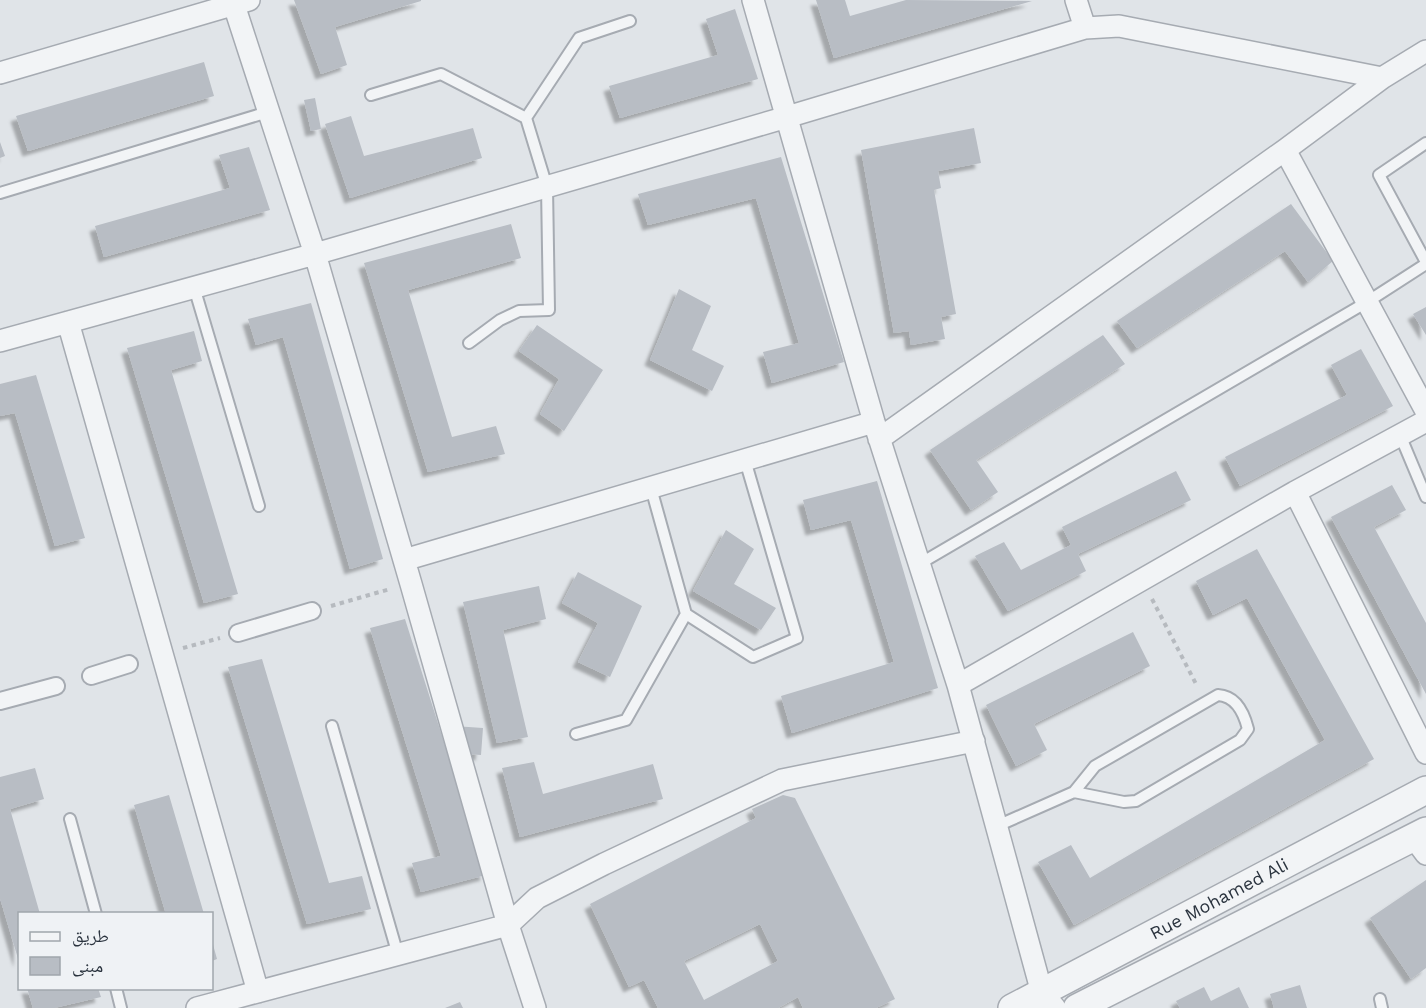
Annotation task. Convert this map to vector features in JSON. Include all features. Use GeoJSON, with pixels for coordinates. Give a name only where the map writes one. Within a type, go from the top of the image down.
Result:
{"type":"FeatureCollection","features":[{"type":"Feature","properties":{"kind":"street"},"geometry":{"type":"LineString","coordinates":[[753,0],[876,431],[921,563],[1049,1000]]}},
{"type":"Feature","properties":{"kind":"street"},"geometry":{"type":"LineString","coordinates":[[1076,0],[1085,28]]}},
{"type":"Feature","properties":{"kind":"street"},"geometry":{"type":"LineString","coordinates":[[0,73],[241,2],[268,112],[315,254],[508,925],[534,1008]]}},
{"type":"Feature","properties":{"kind":"street"},"geometry":{"type":"LineString","coordinates":[[0,340],[315,254],[1085,28],[1119,26],[1382,78]]}},
{"type":"Feature","properties":{"kind":"street"},"geometry":{"type":"LineString","coordinates":[[404,560],[745,460],[876,431],[1285,150],[1382,78],[1426,51]]}},
{"type":"Feature","properties":{"kind":"street"},"geometry":{"type":"LineString","coordinates":[[1285,150],[1426,411]]}},
{"type":"Feature","properties":{"kind":"street"},"geometry":{"type":"LineString","coordinates":[[68,322],[258,992]]}},
{"type":"Feature","properties":{"kind":"street"},"geometry":{"type":"LineString","coordinates":[[958,685],[1295,492],[1426,421]]}},
{"type":"Feature","properties":{"kind":"street"},"geometry":{"type":"LineString","coordinates":[[1295,492],[1426,753]]}},
{"type":"Feature","properties":{"kind":"street"},"geometry":{"type":"LineString","coordinates":[[238,633],[312,611]]}},
{"type":"Feature","properties":{"kind":"street"},"geometry":{"type":"LineString","coordinates":[[91,676],[129,664]]}},
{"type":"Feature","properties":{"kind":"street"},"geometry":{"type":"LineString","coordinates":[[0,701],[56,686]]}},
{"type":"Feature","properties":{"kind":"street"},"geometry":{"type":"LineString","coordinates":[[197,1008],[508,925],[537,898],[782,780],[974,741]]}},
{"type":"Feature","properties":{"kind":"street","name":"Rue Mohamed Ali"},"geometry":{"type":"LineString","coordinates":[[1012,1008],[1049,1000],[1426,790]]}},
{"type":"Feature","properties":{"kind":"street"},"geometry":{"type":"LineString","coordinates":[[1077,1008],[1422,841]]}},
{"type":"Feature","properties":{"kind":"lane"},"geometry":{"type":"LineString","coordinates":[[526,118],[579,38],[630,21]]}},
{"type":"Feature","properties":{"kind":"lane"},"geometry":{"type":"LineString","coordinates":[[371,95],[441,74],[526,118],[547,186],[549,310],[519,310],[500,320],[469,343]]}},
{"type":"Feature","properties":{"kind":"lane"},"geometry":{"type":"LineString","coordinates":[[0,193],[268,112]]}},
{"type":"Feature","properties":{"kind":"lane"},"geometry":{"type":"LineString","coordinates":[[921,563],[1367,302],[1426,263],[1379,175],[1426,143]]}},
{"type":"Feature","properties":{"kind":"lane"},"geometry":{"type":"LineString","coordinates":[[194,287],[259,506]]}},
{"type":"Feature","properties":{"kind":"lane"},"geometry":{"type":"LineString","coordinates":[[1400,435],[1426,497]]}},
{"type":"Feature","properties":{"kind":"lane"},"geometry":{"type":"LineString","coordinates":[[651,488],[686,614],[753,657],[797,638],[745,460]]}},
{"type":"Feature","properties":{"kind":"lane"},"geometry":{"type":"LineString","coordinates":[[576,734],[626,720],[686,614]]}},
{"type":"Feature","properties":{"kind":"lane"},"geometry":{"type":"LineString","coordinates":[[997,826],[1074,792],[1095,766],[1218,695],[1226,695],[1235,702],[1245,718],[1248,729],[1240,740],[1137,801],[1124,802],[1074,792]]}},
{"type":"Feature","properties":{"kind":"lane"},"geometry":{"type":"LineString","coordinates":[[332,726],[398,955]]}},
{"type":"Feature","properties":{"kind":"lane"},"geometry":{"type":"LineString","coordinates":[[70,819],[95,912]]}},
{"type":"Feature","properties":{"kind":"lane"},"geometry":{"type":"LineString","coordinates":[[117,990],[122,1008]]}},
{"type":"Feature","properties":{"kind":"path"},"geometry":{"type":"LineString","coordinates":[[1142,580],[1196,684]]}},
{"type":"Feature","properties":{"kind":"path"},"geometry":{"type":"LineString","coordinates":[[312,611],[411,584]]}},
{"type":"Feature","properties":{"kind":"building"},"geometry":{"type":"Polygon","coordinates":[[[294,0],[421,1],[335,27],[347,65],[321,74],[294,0]]]}},
{"type":"Feature","properties":{"kind":"building"},"geometry":{"type":"Polygon","coordinates":[[[816,0],[845,0],[850,16],[906,0],[1032,1],[834,58],[816,0]]]}},
{"type":"Feature","properties":{"kind":"building"},"geometry":{"type":"Polygon","coordinates":[[[735,9],[758,79],[620,118],[609,86],[718,55],[706,19],[735,9]]]}},
{"type":"Feature","properties":{"kind":"building"},"geometry":{"type":"Polygon","coordinates":[[[204,62],[214,96],[28,151],[16,116],[204,62]]]}},
{"type":"Feature","properties":{"kind":"building"},"geometry":{"type":"Polygon","coordinates":[[[315,98],[321,129],[311,131],[304,100],[315,98]]]}},
{"type":"Feature","properties":{"kind":"building"},"geometry":{"type":"Polygon","coordinates":[[[351,116],[364,156],[473,128],[482,158],[350,198],[325,124],[351,116]]]}},
{"type":"Feature","properties":{"kind":"building"},"geometry":{"type":"Polygon","coordinates":[[[974,128],[981,163],[938,171],[941,188],[934,190],[956,314],[941,317],[945,339],[911,345],[909,331],[894,333],[861,150],[974,128]]]}},
{"type":"Feature","properties":{"kind":"building"},"geometry":{"type":"Polygon","coordinates":[[[0,142],[5,156],[0,158],[0,142]]]}},
{"type":"Feature","properties":{"kind":"building"},"geometry":{"type":"Polygon","coordinates":[[[249,147],[270,210],[104,257],[95,226],[230,188],[219,155],[249,147]]]}},
{"type":"Feature","properties":{"kind":"building"},"geometry":{"type":"Polygon","coordinates":[[[781,157],[844,362],[772,383],[763,352],[799,343],[756,198],[648,225],[638,194],[781,157]]]}},
{"type":"Feature","properties":{"kind":"building"},"geometry":{"type":"Polygon","coordinates":[[[1291,204],[1333,261],[1308,282],[1285,251],[1137,348],[1117,321],[1291,204]]]}},
{"type":"Feature","properties":{"kind":"building"},"geometry":{"type":"Polygon","coordinates":[[[511,224],[521,258],[408,290],[452,437],[496,426],[505,454],[428,472],[364,263],[511,224]]]}},
{"type":"Feature","properties":{"kind":"building"},"geometry":{"type":"Polygon","coordinates":[[[679,289],[711,306],[692,350],[724,366],[712,391],[650,360],[679,289]]]}},
{"type":"Feature","properties":{"kind":"building"},"geometry":{"type":"Polygon","coordinates":[[[311,303],[383,559],[350,569],[283,337],[256,345],[248,319],[311,303]]]}},
{"type":"Feature","properties":{"kind":"building"},"geometry":{"type":"Polygon","coordinates":[[[1426,307],[1426,335],[1413,314],[1426,307]]]}},
{"type":"Feature","properties":{"kind":"building"},"geometry":{"type":"Polygon","coordinates":[[[537,325],[603,370],[564,431],[540,414],[559,379],[519,351],[537,325]]]}},
{"type":"Feature","properties":{"kind":"building"},"geometry":{"type":"Polygon","coordinates":[[[194,331],[202,361],[171,370],[238,594],[204,603],[127,348],[194,331]]]}},
{"type":"Feature","properties":{"kind":"building"},"geometry":{"type":"Polygon","coordinates":[[[1103,335],[1125,364],[976,460],[998,492],[971,510],[930,450],[1103,335]]]}},
{"type":"Feature","properties":{"kind":"building"},"geometry":{"type":"Polygon","coordinates":[[[1361,349],[1393,406],[1240,486],[1225,457],[1347,395],[1331,365],[1361,349]]]}},
{"type":"Feature","properties":{"kind":"building"},"geometry":{"type":"Polygon","coordinates":[[[36,375],[85,538],[55,546],[15,413],[0,416],[0,384],[36,375]]]}},
{"type":"Feature","properties":{"kind":"building"},"geometry":{"type":"Polygon","coordinates":[[[1176,471],[1191,500],[1078,554],[1086,571],[1008,611],[975,556],[1004,542],[1021,570],[1071,545],[1062,527],[1176,471]]]}},
{"type":"Feature","properties":{"kind":"building"},"geometry":{"type":"Polygon","coordinates":[[[877,481],[938,688],[792,733],[781,696],[894,662],[851,520],[811,530],[803,500],[877,481]]]}},
{"type":"Feature","properties":{"kind":"building"},"geometry":{"type":"Polygon","coordinates":[[[1392,485],[1406,510],[1374,527],[1426,623],[1426,694],[1331,517],[1392,485]]]}},
{"type":"Feature","properties":{"kind":"building"},"geometry":{"type":"Polygon","coordinates":[[[726,530],[754,549],[734,584],[776,608],[761,630],[693,591],[726,530]]]}},
{"type":"Feature","properties":{"kind":"building"},"geometry":{"type":"Polygon","coordinates":[[[1257,549],[1374,759],[1074,925],[1038,862],[1071,845],[1090,878],[1325,740],[1247,598],[1213,615],[1196,581],[1257,549]]]}},
{"type":"Feature","properties":{"kind":"building"},"geometry":{"type":"Polygon","coordinates":[[[578,572],[642,606],[610,677],[578,662],[598,623],[562,603],[578,572]]]}},
{"type":"Feature","properties":{"kind":"building"},"geometry":{"type":"Polygon","coordinates":[[[539,586],[546,619],[503,630],[528,737],[497,743],[463,602],[539,586]]]}},
{"type":"Feature","properties":{"kind":"building"},"geometry":{"type":"Polygon","coordinates":[[[405,619],[486,875],[421,892],[412,863],[441,856],[370,628],[405,619]]]}},
{"type":"Feature","properties":{"kind":"building"},"geometry":{"type":"Polygon","coordinates":[[[1133,632],[1150,666],[1034,724],[1047,750],[1016,766],[986,705],[1133,632]]]}},
{"type":"Feature","properties":{"kind":"building"},"geometry":{"type":"Polygon","coordinates":[[[262,659],[329,883],[362,876],[371,909],[307,924],[228,667],[262,659]]]}},
{"type":"Feature","properties":{"kind":"building"},"geometry":{"type":"Polygon","coordinates":[[[454,726],[483,728],[481,755],[452,753],[454,726]]]}},
{"type":"Feature","properties":{"kind":"building"},"geometry":{"type":"Polygon","coordinates":[[[534,762],[543,794],[653,764],[663,799],[520,837],[502,768],[534,762]]]}},
{"type":"Feature","properties":{"kind":"building"},"geometry":{"type":"Polygon","coordinates":[[[35,768],[44,799],[10,809],[39,912],[18,912],[18,959],[0,898],[0,777],[35,768]]]}},
{"type":"Feature","properties":{"kind":"building"},"geometry":{"type":"Polygon","coordinates":[[[169,795],[203,912],[165,912],[134,805],[169,795]]]}},
{"type":"Feature","properties":{"kind":"building"},"geometry":{"type":"Polygon","coordinates":[[[783,795],[795,798],[895,999],[876,1008],[803,1008],[798,997],[778,1008],[658,1008],[644,980],[629,987],[590,904],[756,818],[752,809],[783,795]],[[760,924],[684,961],[704,1000],[778,961],[760,924]]]}},
{"type":"Feature","properties":{"kind":"building"},"geometry":{"type":"Polygon","coordinates":[[[1426,880],[1426,968],[1411,979],[1370,918],[1426,880]]]}},
{"type":"Feature","properties":{"kind":"building"},"geometry":{"type":"Polygon","coordinates":[[[213,945],[217,959],[213,961],[213,945]]]}},
{"type":"Feature","properties":{"kind":"building"},"geometry":{"type":"Polygon","coordinates":[[[1300,985],[1307,1008],[1274,1008],[1270,994],[1300,985]]]}},
{"type":"Feature","properties":{"kind":"building"},"geometry":{"type":"Polygon","coordinates":[[[1204,987],[1211,1001],[1239,987],[1249,1008],[1180,1008],[1176,1001],[1204,987]]]}},
{"type":"Feature","properties":{"kind":"building"},"geometry":{"type":"Polygon","coordinates":[[[28,990],[99,990],[101,997],[54,1008],[33,1008],[28,990]]]}},
{"type":"Feature","properties":{"kind":"building"},"geometry":{"type":"Polygon","coordinates":[[[460,1002],[463,1008],[445,1008],[460,1002]]]}}]}
